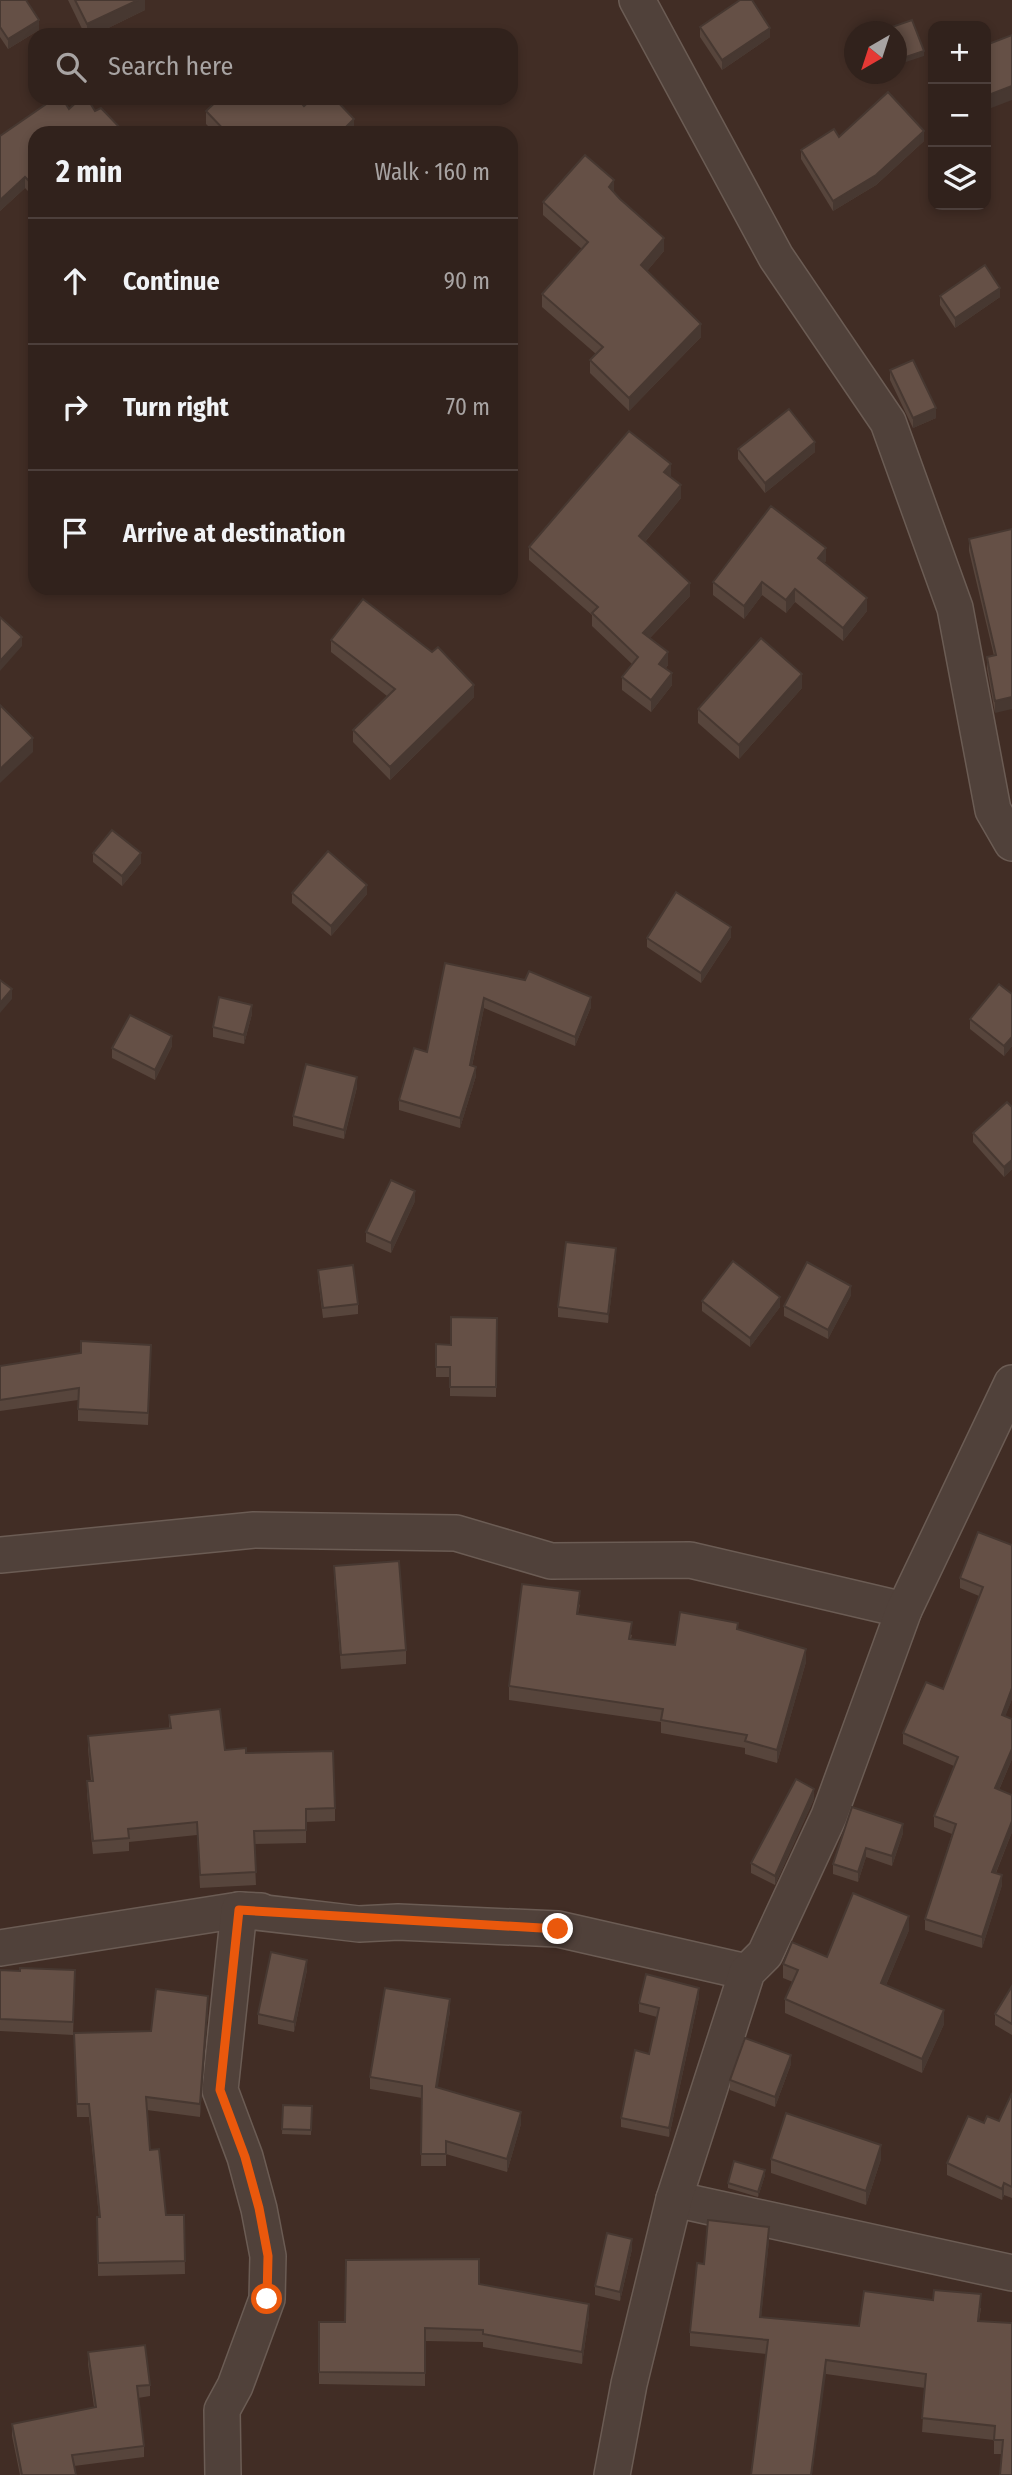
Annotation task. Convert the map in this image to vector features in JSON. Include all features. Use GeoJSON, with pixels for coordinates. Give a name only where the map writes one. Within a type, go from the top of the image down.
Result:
{"type":"FeatureCollection","features":[{"type":"Feature","properties":{"kind":"street"},"geometry":{"type":"LineString","coordinates":[[637,0],[776,257],[888,422],[956,608],[993,810],[1012,843]]}},
{"type":"Feature","properties":{"kind":"street"},"geometry":{"type":"LineString","coordinates":[[612,2475],[629,2384],[674,2199],[747,1972],[765,1954],[829,1816],[904,1610],[1012,1383]]}},
{"type":"Feature","properties":{"kind":"street"},"geometry":{"type":"LineString","coordinates":[[0,1555],[254,1530],[456,1533],[551,1561],[690,1560],[904,1610]]}},
{"type":"Feature","properties":{"kind":"street"},"geometry":{"type":"LineString","coordinates":[[0,1948],[239,1910],[359,1924],[398,1922],[558,1929],[747,1972]]}},
{"type":"Feature","properties":{"kind":"street"},"geometry":{"type":"LineString","coordinates":[[223,2475],[222,2410],[235,2386],[267,2299],[268,2256],[245,2157],[220,2090],[239,1910]]}},
{"type":"Feature","properties":{"kind":"street"},"geometry":{"type":"LineString","coordinates":[[674,2199],[1012,2273]]}},
{"type":"Feature","properties":{"kind":"building"},"geometry":{"type":"Polygon","coordinates":[[[0,0],[26,0],[39,20],[8,39],[0,27],[0,0]]]}},
{"type":"Feature","properties":{"kind":"building"},"geometry":{"type":"Polygon","coordinates":[[[75,0],[138,0],[87,24],[75,0]]]}},
{"type":"Feature","properties":{"kind":"building"},"geometry":{"type":"Polygon","coordinates":[[[740,0],[752,0],[770,28],[722,60],[700,27],[740,0]]]}},
{"type":"Feature","properties":{"kind":"building"},"geometry":{"type":"Polygon","coordinates":[[[912,20],[924,51],[907,57],[907,22],[912,20]]]}},
{"type":"Feature","properties":{"kind":"building"},"geometry":{"type":"Polygon","coordinates":[[[1012,35],[1012,86],[991,94],[991,84],[991,43],[1012,35]]]}},
{"type":"Feature","properties":{"kind":"building"},"geometry":{"type":"Polygon","coordinates":[[[888,92],[924,131],[876,175],[833,201],[801,150],[834,129],[839,137],[888,92]]]}},
{"type":"Feature","properties":{"kind":"building"},"geometry":{"type":"Polygon","coordinates":[[[45,105],[66,105],[69,109],[73,105],[91,105],[95,111],[101,108],[118,126],[28,126],[28,180],[25,177],[0,200],[0,136],[45,105]]]}},
{"type":"Feature","properties":{"kind":"building"},"geometry":{"type":"Polygon","coordinates":[[[212,105],[341,105],[354,119],[347,126],[220,126],[206,111],[212,105]]]}},
{"type":"Feature","properties":{"kind":"building"},"geometry":{"type":"Polygon","coordinates":[[[585,155],[614,180],[609,187],[620,199],[664,238],[641,265],[701,324],[629,398],[590,360],[603,347],[542,294],[588,242],[543,202],[585,155]]]}},
{"type":"Feature","properties":{"kind":"building"},"geometry":{"type":"Polygon","coordinates":[[[985,265],[1000,288],[955,318],[940,296],[985,265]]]}},
{"type":"Feature","properties":{"kind":"building"},"geometry":{"type":"Polygon","coordinates":[[[913,360],[936,408],[913,418],[890,370],[913,360]]]}},
{"type":"Feature","properties":{"kind":"building"},"geometry":{"type":"Polygon","coordinates":[[[789,409],[815,442],[765,483],[738,449],[789,409]]]}},
{"type":"Feature","properties":{"kind":"building"},"geometry":{"type":"Polygon","coordinates":[[[629,431],[671,464],[664,472],[681,485],[639,536],[690,583],[643,633],[668,652],[659,664],[672,673],[651,700],[622,677],[638,657],[592,613],[598,607],[529,547],[629,431]]]}},
{"type":"Feature","properties":{"kind":"building"},"geometry":{"type":"Polygon","coordinates":[[[771,506],[826,548],[818,558],[867,598],[843,628],[795,589],[786,600],[762,582],[744,606],[713,582],[771,506]]]}},
{"type":"Feature","properties":{"kind":"building"},"geometry":{"type":"Polygon","coordinates":[[[1012,529],[1012,697],[995,701],[987,657],[996,655],[969,539],[1012,529]]]}},
{"type":"Feature","properties":{"kind":"building"},"geometry":{"type":"Polygon","coordinates":[[[363,599],[432,652],[438,647],[474,685],[390,767],[353,730],[395,689],[331,640],[363,599]]]}},
{"type":"Feature","properties":{"kind":"building"},"geometry":{"type":"Polygon","coordinates":[[[0,617],[22,637],[0,661],[0,617]]]}},
{"type":"Feature","properties":{"kind":"building"},"geometry":{"type":"Polygon","coordinates":[[[761,638],[802,674],[739,745],[698,709],[761,638]]]}},
{"type":"Feature","properties":{"kind":"building"},"geometry":{"type":"Polygon","coordinates":[[[0,705],[33,738],[0,769],[0,705]]]}},
{"type":"Feature","properties":{"kind":"building"},"geometry":{"type":"Polygon","coordinates":[[[112,830],[141,853],[122,876],[93,853],[112,830]]]}},
{"type":"Feature","properties":{"kind":"building"},"geometry":{"type":"Polygon","coordinates":[[[328,851],[367,885],[331,926],[292,893],[328,851]]]}},
{"type":"Feature","properties":{"kind":"building"},"geometry":{"type":"Polygon","coordinates":[[[676,892],[731,927],[701,973],[647,938],[676,892]]]}},
{"type":"Feature","properties":{"kind":"building"},"geometry":{"type":"Polygon","coordinates":[[[445,963],[525,980],[529,971],[591,997],[575,1037],[484,998],[470,1065],[476,1067],[460,1118],[399,1100],[414,1048],[427,1052],[445,963]]]}},
{"type":"Feature","properties":{"kind":"building"},"geometry":{"type":"Polygon","coordinates":[[[0,980],[12,989],[0,1003],[0,980]]]}},
{"type":"Feature","properties":{"kind":"building"},"geometry":{"type":"Polygon","coordinates":[[[999,984],[1012,994],[1012,1037],[1004,1046],[970,1019],[999,984]]]}},
{"type":"Feature","properties":{"kind":"building"},"geometry":{"type":"Polygon","coordinates":[[[219,997],[252,1005],[244,1035],[213,1027],[219,997]]]}},
{"type":"Feature","properties":{"kind":"building"},"geometry":{"type":"Polygon","coordinates":[[[130,1015],[172,1036],[155,1070],[112,1048],[130,1015]]]}},
{"type":"Feature","properties":{"kind":"building"},"geometry":{"type":"Polygon","coordinates":[[[306,1064],[357,1077],[344,1130],[293,1116],[306,1064]]]}},
{"type":"Feature","properties":{"kind":"building"},"geometry":{"type":"Polygon","coordinates":[[[1007,1102],[1012,1107],[1012,1160],[1004,1167],[973,1133],[1007,1102]]]}},
{"type":"Feature","properties":{"kind":"building"},"geometry":{"type":"Polygon","coordinates":[[[391,1180],[415,1191],[391,1243],[366,1232],[391,1180]]]}},
{"type":"Feature","properties":{"kind":"building"},"geometry":{"type":"Polygon","coordinates":[[[566,1242],[616,1248],[608,1314],[558,1307],[566,1242]]]}},
{"type":"Feature","properties":{"kind":"building"},"geometry":{"type":"Polygon","coordinates":[[[733,1261],[780,1297],[750,1338],[702,1301],[733,1261]]]}},
{"type":"Feature","properties":{"kind":"building"},"geometry":{"type":"Polygon","coordinates":[[[807,1262],[851,1286],[828,1330],[784,1306],[807,1262]]]}},
{"type":"Feature","properties":{"kind":"building"},"geometry":{"type":"Polygon","coordinates":[[[353,1265],[358,1304],[323,1308],[318,1270],[353,1265]]]}},
{"type":"Feature","properties":{"kind":"building"},"geometry":{"type":"Polygon","coordinates":[[[451,1317],[497,1318],[496,1387],[450,1387],[450,1367],[436,1367],[436,1344],[451,1345],[451,1317]]]}},
{"type":"Feature","properties":{"kind":"building"},"geometry":{"type":"Polygon","coordinates":[[[81,1341],[151,1345],[148,1413],[78,1409],[79,1388],[0,1400],[0,1366],[81,1353],[81,1341]]]}},
{"type":"Feature","properties":{"kind":"building"},"geometry":{"type":"Polygon","coordinates":[[[978,1532],[1012,1545],[1012,1688],[1002,1715],[1012,1719],[1012,1749],[995,1788],[1012,1795],[1012,1821],[992,1872],[1002,1875],[982,1937],[925,1919],[956,1824],[934,1816],[958,1757],[903,1733],[926,1682],[943,1689],[983,1587],[960,1578],[978,1532]]]}},
{"type":"Feature","properties":{"kind":"building"},"geometry":{"type":"Polygon","coordinates":[[[399,1561],[406,1650],[341,1655],[334,1566],[399,1561]]]}},
{"type":"Feature","properties":{"kind":"building"},"geometry":{"type":"Polygon","coordinates":[[[522,1584],[580,1591],[577,1614],[632,1622],[629,1639],[675,1645],[680,1612],[738,1623],[737,1629],[806,1649],[777,1750],[745,1741],[747,1735],[661,1720],[663,1709],[509,1686],[522,1584]]]}},
{"type":"Feature","properties":{"kind":"building"},"geometry":{"type":"Polygon","coordinates":[[[220,1709],[225,1750],[246,1748],[246,1753],[333,1751],[335,1808],[306,1809],[306,1830],[254,1831],[256,1872],[200,1875],[197,1822],[128,1829],[129,1838],[93,1841],[87,1781],[93,1781],[88,1736],[171,1728],[169,1715],[220,1709]]]}},
{"type":"Feature","properties":{"kind":"building"},"geometry":{"type":"Polygon","coordinates":[[[796,1779],[814,1789],[775,1876],[751,1863],[796,1779]]]}},
{"type":"Feature","properties":{"kind":"building"},"geometry":{"type":"Polygon","coordinates":[[[852,1807],[903,1824],[892,1856],[866,1848],[858,1872],[833,1864],[852,1807]]]}},
{"type":"Feature","properties":{"kind":"building"},"geometry":{"type":"Polygon","coordinates":[[[853,1893],[909,1916],[881,1983],[944,2010],[922,2059],[785,1999],[798,1970],[783,1964],[792,1942],[827,1957],[853,1893]]]}},
{"type":"Feature","properties":{"kind":"building"},"geometry":{"type":"Polygon","coordinates":[[[271,1952],[307,1960],[294,2022],[258,2014],[271,1952]]]}},
{"type":"Feature","properties":{"kind":"building"},"geometry":{"type":"Polygon","coordinates":[[[20,1968],[75,1970],[73,2022],[0,2019],[0,1970],[20,1971],[20,1968]]]}},
{"type":"Feature","properties":{"kind":"building"},"geometry":{"type":"Polygon","coordinates":[[[646,1974],[699,1988],[669,2128],[621,2118],[635,2050],[649,2054],[659,2008],[639,2003],[646,1974]]]}},
{"type":"Feature","properties":{"kind":"building"},"geometry":{"type":"Polygon","coordinates":[[[1012,1986],[1012,2024],[995,2014],[1012,1986]]]}},
{"type":"Feature","properties":{"kind":"building"},"geometry":{"type":"Polygon","coordinates":[[[385,1988],[450,1999],[436,2087],[521,2112],[507,2159],[446,2141],[446,2154],[421,2154],[422,2086],[370,2077],[385,1988]]]}},
{"type":"Feature","properties":{"kind":"building"},"geometry":{"type":"Polygon","coordinates":[[[156,1989],[208,1996],[200,2104],[146,2097],[150,2150],[159,2149],[166,2215],[184,2215],[185,2261],[98,2263],[97,2217],[100,2217],[89,2104],[77,2104],[74,2033],[151,2031],[156,1989]]]}},
{"type":"Feature","properties":{"kind":"building"},"geometry":{"type":"Polygon","coordinates":[[[745,2038],[791,2055],[775,2097],[730,2080],[745,2038]]]}},
{"type":"Feature","properties":{"kind":"building"},"geometry":{"type":"Polygon","coordinates":[[[1012,2093],[1012,2187],[1004,2183],[1002,2189],[947,2163],[968,2116],[984,2123],[987,2116],[999,2121],[1012,2093]]]}},
{"type":"Feature","properties":{"kind":"building"},"geometry":{"type":"Polygon","coordinates":[[[283,2105],[312,2106],[311,2130],[282,2129],[283,2105]]]}},
{"type":"Feature","properties":{"kind":"building"},"geometry":{"type":"Polygon","coordinates":[[[786,2113],[881,2145],[866,2191],[771,2159],[786,2113]]]}},
{"type":"Feature","properties":{"kind":"building"},"geometry":{"type":"Polygon","coordinates":[[[734,2161],[765,2170],[758,2192],[728,2183],[734,2161]]]}},
{"type":"Feature","properties":{"kind":"building"},"geometry":{"type":"Polygon","coordinates":[[[708,2220],[769,2227],[760,2317],[859,2326],[864,2291],[933,2300],[934,2290],[981,2294],[978,2321],[1012,2323],[1012,2475],[1000,2475],[1003,2440],[994,2440],[995,2426],[922,2418],[926,2374],[826,2360],[811,2475],[751,2475],[768,2340],[690,2332],[697,2263],[704,2264],[708,2220]]]}},
{"type":"Feature","properties":{"kind":"building"},"geometry":{"type":"Polygon","coordinates":[[[607,2233],[632,2239],[620,2292],[595,2286],[607,2233]]]}},
{"type":"Feature","properties":{"kind":"building"},"geometry":{"type":"Polygon","coordinates":[[[479,2259],[479,2284],[589,2304],[582,2352],[483,2334],[483,2330],[425,2328],[425,2373],[319,2372],[319,2322],[345,2322],[346,2260],[479,2259]]]}},
{"type":"Feature","properties":{"kind":"building"},"geometry":{"type":"Polygon","coordinates":[[[145,2345],[150,2385],[137,2386],[144,2446],[72,2455],[76,2475],[22,2475],[12,2424],[96,2407],[88,2352],[145,2345]]]}},
{"type":"Feature","properties":{"kind":"route"},"geometry":{"type":"LineString","coordinates":[[267,2299],[268,2256],[259,2208],[245,2157],[220,2090],[239,1910],[558,1929]]}}]}
